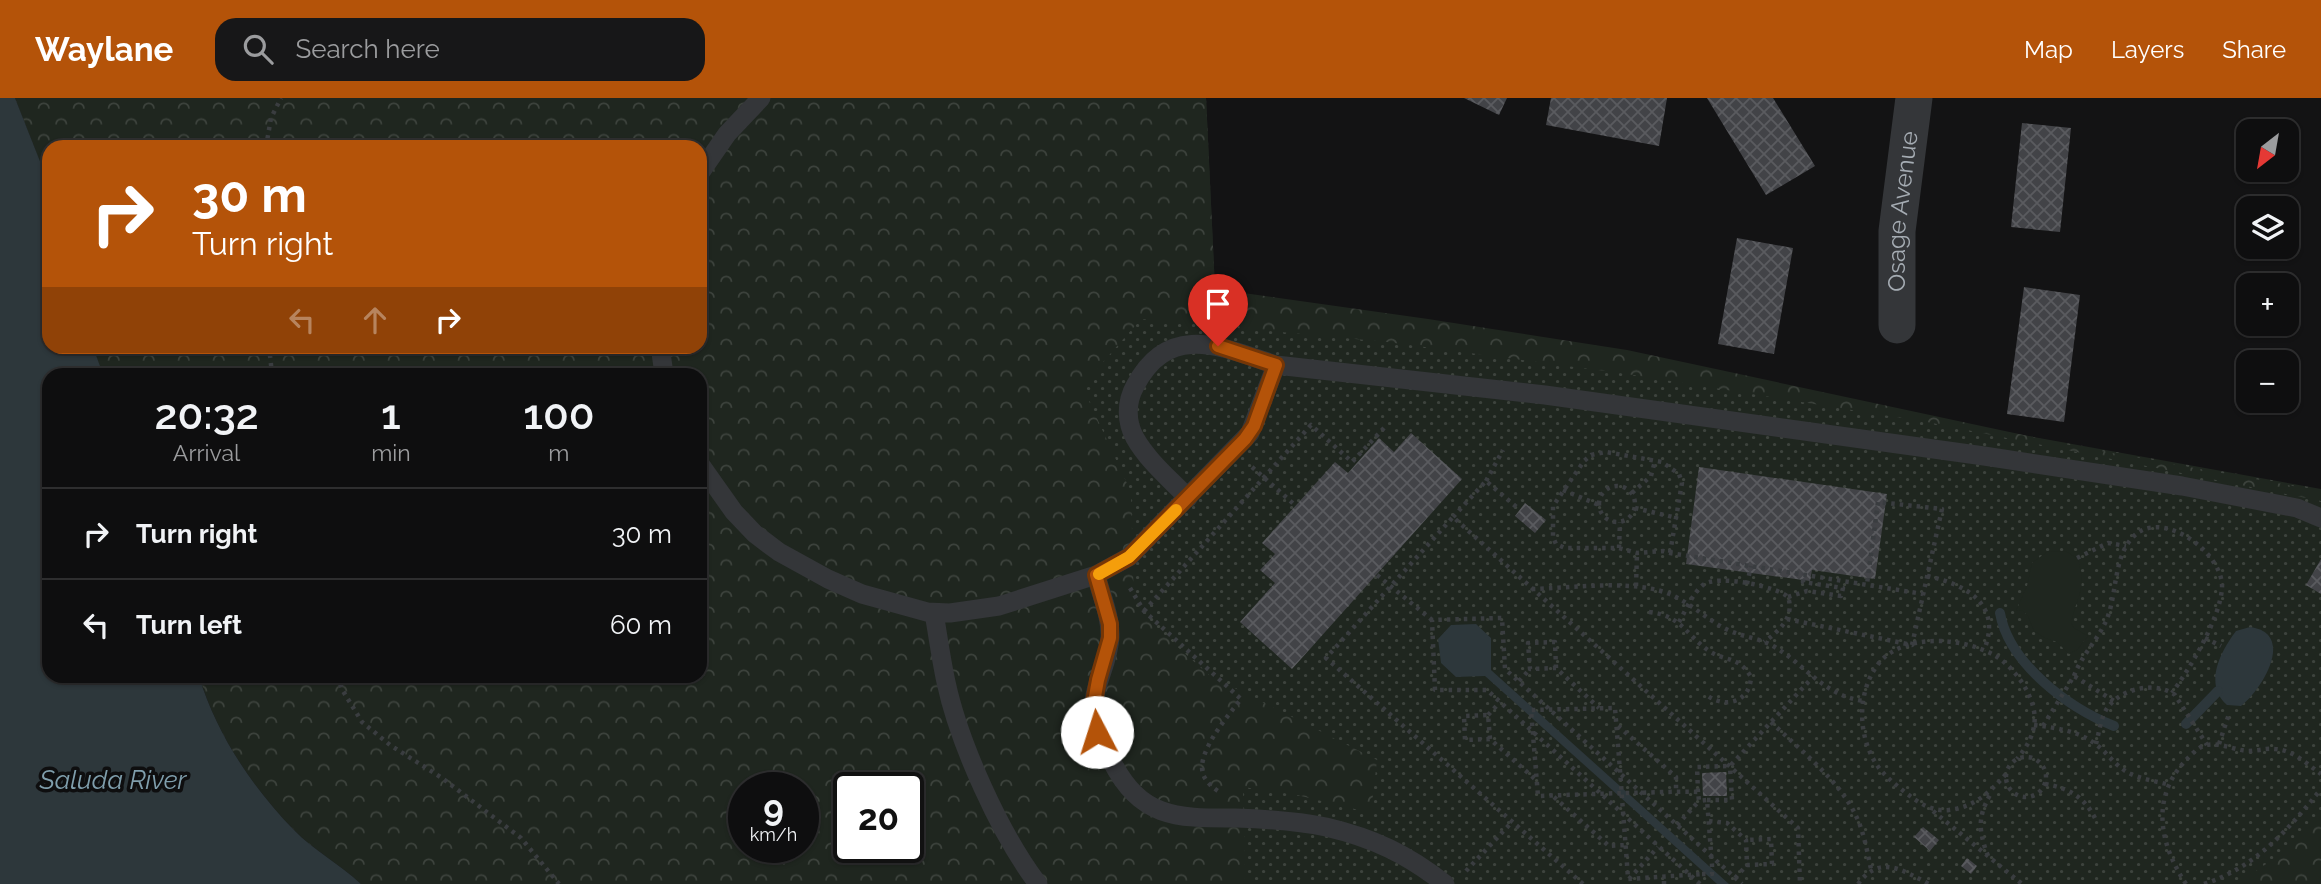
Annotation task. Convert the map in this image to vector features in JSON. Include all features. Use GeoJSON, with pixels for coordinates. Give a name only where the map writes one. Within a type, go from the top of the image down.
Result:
{"type":"FeatureCollection","features":[{"type":"Feature","properties":{"kind":"street","name":"Osage Avenue"},"geometry":{"type":"LineString","coordinates":[[1897,324],[1897,231],[1914,98]]}},
{"type":"Feature","properties":{"kind":"lane"},"geometry":{"type":"LineString","coordinates":[[707,163],[727,134],[761,98]]}},
{"type":"Feature","properties":{"kind":"lane"},"geometry":{"type":"LineString","coordinates":[[1188,498],[1133,436],[1128,408],[1138,379],[1159,356],[1185,344],[1200,343],[1218,346],[1276,365],[1559,396],[2182,486],[2297,508],[2321,518]]}},
{"type":"Feature","properties":{"kind":"lane"},"geometry":{"type":"LineString","coordinates":[[707,474],[734,512],[755,534],[804,567],[862,594],[934,613],[999,606],[1096,575],[1129,557],[1234,451],[1254,426],[1276,365]]}},
{"type":"Feature","properties":{"kind":"lane"},"geometry":{"type":"LineString","coordinates":[[1096,575],[1110,624],[1110,638],[1096,689],[1094,718],[1104,747],[1117,772],[1142,802],[1174,816],[1258,819],[1324,827],[1382,844],[1453,880]]}},
{"type":"Feature","properties":{"kind":"lane"},"geometry":{"type":"LineString","coordinates":[[934,613],[946,684],[971,756],[993,808],[1038,884]]}},
{"type":"Feature","properties":{"kind":"path"},"geometry":{"type":"LineString","coordinates":[[267,140],[271,118],[281,98]]}},
{"type":"Feature","properties":{"kind":"path"},"geometry":{"type":"LineString","coordinates":[[1226,795],[1209,784],[1203,774],[1203,766],[1211,741],[1241,699],[1144,611],[1311,425],[1352,462],[1384,428]]}},
{"type":"Feature","properties":{"kind":"path"},"geometry":{"type":"LineString","coordinates":[[1503,450],[1486,481],[1326,658],[1583,884]]}},
{"type":"Feature","properties":{"kind":"path"},"geometry":{"type":"LineString","coordinates":[[1234,451],[1296,506]]}},
{"type":"Feature","properties":{"kind":"path"},"geometry":{"type":"LineString","coordinates":[[1670,553],[1682,492],[1679,474],[1662,462],[1606,452],[1591,455],[1555,501],[1552,512],[1553,537],[1556,544],[1565,548],[1619,548],[1637,553],[1662,551],[1670,553],[1867,584],[1923,594]]}},
{"type":"Feature","properties":{"kind":"path"},"geometry":{"type":"LineString","coordinates":[[1632,493],[1651,476],[1655,461]]}},
{"type":"Feature","properties":{"kind":"path"},"geometry":{"type":"LineString","coordinates":[[1486,481],[1520,510]]}},
{"type":"Feature","properties":{"kind":"path"},"geometry":{"type":"LineString","coordinates":[[1610,487],[1622,487],[1632,493],[1636,504],[1628,520],[1620,523],[1610,521],[1601,513],[1600,496],[1610,487]]}},
{"type":"Feature","properties":{"kind":"path"},"geometry":{"type":"LineString","coordinates":[[1563,490],[1599,505]]}},
{"type":"Feature","properties":{"kind":"path"},"geometry":{"type":"LineString","coordinates":[[1867,584],[1878,502],[1942,509],[1912,645]]}},
{"type":"Feature","properties":{"kind":"path"},"geometry":{"type":"LineString","coordinates":[[1635,509],[1677,517]]}},
{"type":"Feature","properties":{"kind":"path"},"geometry":{"type":"LineString","coordinates":[[1453,517],[1798,828],[1800,884]]}},
{"type":"Feature","properties":{"kind":"path"},"geometry":{"type":"LineString","coordinates":[[1619,548],[1620,523]]}},
{"type":"Feature","properties":{"kind":"path"},"geometry":{"type":"LineString","coordinates":[[2043,726],[2106,620],[2126,546],[2135,534],[2152,528],[2175,531],[2206,549],[2219,570],[2222,587],[2219,603],[2205,638],[2172,693]]}},
{"type":"Feature","properties":{"kind":"path"},"geometry":{"type":"LineString","coordinates":[[2077,558],[2108,543],[2126,546]]}},
{"type":"Feature","properties":{"kind":"path"},"geometry":{"type":"LineString","coordinates":[[1636,586],[1637,553]]}},
{"type":"Feature","properties":{"kind":"path"},"geometry":{"type":"LineString","coordinates":[[1747,584],[1751,566]]}},
{"type":"Feature","properties":{"kind":"path"},"geometry":{"type":"LineString","coordinates":[[1679,622],[1696,592],[1708,582],[1723,580],[1747,584],[1773,589],[1788,597],[1807,591],[1841,596],[1843,589],[1803,582],[1804,574]]}},
{"type":"Feature","properties":{"kind":"path"},"geometry":{"type":"LineString","coordinates":[[1377,575],[1432,620],[1502,618],[1505,669],[1742,884]]}},
{"type":"Feature","properties":{"kind":"path"},"geometry":{"type":"LineString","coordinates":[[1927,576],[1953,582],[1969,591],[1980,602],[1987,615],[1989,630],[1984,650]]}},
{"type":"Feature","properties":{"kind":"path"},"geometry":{"type":"LineString","coordinates":[[1532,589],[1636,586],[1658,590],[1689,604],[1731,632],[1774,646],[1829,690],[1863,701]]}},
{"type":"Feature","properties":{"kind":"path"},"geometry":{"type":"LineString","coordinates":[[1764,642],[1787,619],[1790,605],[1788,597]]}},
{"type":"Feature","properties":{"kind":"path"},"geometry":{"type":"LineString","coordinates":[[1649,612],[1666,615],[1679,622],[1708,650],[1743,665],[1751,677],[1748,692],[1736,701],[1719,702],[1708,696]]}},
{"type":"Feature","properties":{"kind":"path"},"geometry":{"type":"LineString","coordinates":[[1787,619],[1912,645]]}},
{"type":"Feature","properties":{"kind":"path"},"geometry":{"type":"LineString","coordinates":[[1432,620],[1435,690],[1487,690],[1623,811],[1700,884]]}},
{"type":"Feature","properties":{"kind":"path"},"geometry":{"type":"LineString","coordinates":[[2205,638],[2221,646]]}},
{"type":"Feature","properties":{"kind":"path"},"geometry":{"type":"LineString","coordinates":[[1988,856],[1980,831],[1982,810],[1992,791],[2029,741],[2034,725],[2033,709],[2019,680],[2004,663],[1984,650],[1970,645],[1931,641],[1890,653],[1881,661],[1867,683],[1863,701],[1863,727],[1871,756],[1886,777],[1929,808],[2014,881],[2022,884]]}},
{"type":"Feature","properties":{"kind":"path"},"geometry":{"type":"LineString","coordinates":[[1530,669],[1528,643],[1555,642],[1556,668]]}},
{"type":"Feature","properties":{"kind":"path"},"geometry":{"type":"LineString","coordinates":[[1519,681],[1530,669],[1556,668],[1600,708]]}},
{"type":"Feature","properties":{"kind":"path"},"geometry":{"type":"LineString","coordinates":[[2074,676],[2113,701]]}},
{"type":"Feature","properties":{"kind":"path"},"geometry":{"type":"LineString","coordinates":[[1677,825],[1699,800],[1697,767],[1730,766],[1813,677]]}},
{"type":"Feature","properties":{"kind":"path"},"geometry":{"type":"LineString","coordinates":[[340,683],[362,722],[521,838],[559,884]]}},
{"type":"Feature","properties":{"kind":"path"},"geometry":{"type":"LineString","coordinates":[[2096,744],[2106,710],[2113,701],[2127,693],[2145,688],[2161,688],[2172,693],[2207,745]]}},
{"type":"Feature","properties":{"kind":"path"},"geometry":{"type":"LineString","coordinates":[[1490,739],[1465,740],[1464,716],[1488,715],[1500,702]]}},
{"type":"Feature","properties":{"kind":"path"},"geometry":{"type":"LineString","coordinates":[[1628,879],[1626,845],[1622,793],[1620,774],[1617,726],[1615,708],[1531,710],[1538,796],[1622,793],[1698,792]]}},
{"type":"Feature","properties":{"kind":"path"},"geometry":{"type":"LineString","coordinates":[[2219,744],[2229,714]]}},
{"type":"Feature","properties":{"kind":"path"},"geometry":{"type":"LineString","coordinates":[[1488,715],[1490,739],[1536,781]]}},
{"type":"Feature","properties":{"kind":"path"},"geometry":{"type":"LineString","coordinates":[[1771,722],[1844,795],[1862,830],[1871,869]]}},
{"type":"Feature","properties":{"kind":"path"},"geometry":{"type":"LineString","coordinates":[[2034,725],[2070,731],[2096,744],[2127,772],[2170,785]]}},
{"type":"Feature","properties":{"kind":"path"},"geometry":{"type":"LineString","coordinates":[[1617,726],[1676,777],[1676,792]]}},
{"type":"Feature","properties":{"kind":"path"},"geometry":{"type":"LineString","coordinates":[[2186,884],[2171,859],[2164,836],[2164,809],[2176,773],[2197,750],[2207,745],[2219,744],[2241,750],[2283,750],[2303,760],[2321,774]]}},
{"type":"Feature","properties":{"kind":"path"},"geometry":{"type":"LineString","coordinates":[[2006,774],[2006,781],[2012,792],[2024,797],[2037,794],[2045,784],[2047,777],[2042,765],[2030,758],[2017,759]]}},
{"type":"Feature","properties":{"kind":"path"},"geometry":{"type":"LineString","coordinates":[[1699,800],[1732,800],[1730,766]]}},
{"type":"Feature","properties":{"kind":"path"},"geometry":{"type":"LineString","coordinates":[[2045,784],[2066,789],[2081,798],[2095,818]]}},
{"type":"Feature","properties":{"kind":"path"},"geometry":{"type":"LineString","coordinates":[[2204,884],[2227,876],[2255,860],[2289,828],[2321,789]]}},
{"type":"Feature","properties":{"kind":"path"},"geometry":{"type":"LineString","coordinates":[[1929,808],[1939,811],[1959,808],[1977,802],[1992,791]]}},
{"type":"Feature","properties":{"kind":"path"},"geometry":{"type":"LineString","coordinates":[[1553,796],[1609,846],[1626,845]]}},
{"type":"Feature","properties":{"kind":"path"},"geometry":{"type":"LineString","coordinates":[[1628,879],[1712,874],[1707,800]]}},
{"type":"Feature","properties":{"kind":"path"},"geometry":{"type":"LineString","coordinates":[[1709,821],[1727,823],[1746,841],[1747,865]]}},
{"type":"Feature","properties":{"kind":"path"},"geometry":{"type":"LineString","coordinates":[[1453,880],[1512,822]]}},
{"type":"Feature","properties":{"kind":"path"},"geometry":{"type":"LineString","coordinates":[[1735,878],[1747,865],[1772,864],[1771,839],[1746,841]]}},
{"type":"Feature","properties":{"kind":"path"},"geometry":{"type":"LineString","coordinates":[[1628,879],[1659,846]]}},
{"type":"Feature","properties":{"kind":"path"},"geometry":{"type":"LineString","coordinates":[[1858,884],[1871,869],[1890,868],[1929,884]]}},
{"type":"Feature","properties":{"kind":"green space"},"geometry":{"type":"Polygon","coordinates":[[[15,98],[1206,98],[1215,289],[2321,489],[2321,884],[361,884],[204,683],[707,683],[707,368],[101,368],[96,354],[707,354],[707,140],[42,140],[42,166],[15,98]]]}},
{"type":"Feature","properties":{"kind":"green space"},"geometry":{"type":"Polygon","coordinates":[[[15,98],[1206,98],[1215,289],[1627,350],[2079,447],[2321,491],[2321,501],[1927,422],[1627,374],[1387,342],[1141,319],[1082,386],[1131,492],[1134,608],[1209,675],[1377,760],[1371,813],[1297,795],[1243,787],[1245,884],[361,884],[301,837],[264,796],[225,738],[201,683],[707,683],[707,368],[101,368],[96,354],[707,354],[707,140],[42,140],[42,166],[15,98]]]}},
{"type":"Feature","properties":{"kind":"green space"},"geometry":{"type":"Polygon","coordinates":[[[2065,551],[2077,558],[2082,577],[2071,623],[2074,628],[2088,636],[2078,649],[2069,654],[2057,642],[2034,631],[2028,616],[2022,610],[2016,611],[2027,586],[2032,563],[2047,552],[2065,551]]]}},
{"type":"Feature","properties":{"kind":"green space"},"geometry":{"type":"Polygon","coordinates":[[[2321,813],[2321,884],[2237,884],[2291,847],[2321,813]]]}},
{"type":"Feature","properties":{"kind":"water","name":"Saluda River"},"geometry":{"type":"Polygon","coordinates":[[[0,98],[15,98],[42,166],[42,354],[96,354],[101,368],[42,368],[42,683],[201,683],[225,738],[264,796],[301,837],[361,884],[0,884],[0,98]]]}},
{"type":"Feature","properties":{"kind":"water"},"geometry":{"type":"Polygon","coordinates":[[[1476,624],[1491,638],[1491,670],[1729,884],[1717,884],[1485,676],[1456,677],[1441,663],[1438,639],[1451,625],[1476,624]]]}},
{"type":"Feature","properties":{"kind":"water"},"geometry":{"type":"Polygon","coordinates":[[[2250,627],[2264,631],[2271,639],[2271,662],[2266,675],[2250,698],[2241,706],[2227,705],[2216,687],[2217,668],[2236,631],[2250,627]]]}},
{"type":"Feature","properties":{"kind":"building"},"geometry":{"type":"Polygon","coordinates":[[[1464,98],[1507,98],[1499,115],[1464,98]]]}},
{"type":"Feature","properties":{"kind":"building"},"geometry":{"type":"Polygon","coordinates":[[[1551,98],[1667,98],[1659,146],[1546,125],[1551,98]]]}},
{"type":"Feature","properties":{"kind":"building"},"geometry":{"type":"Polygon","coordinates":[[[1707,98],[1773,98],[1815,166],[1766,195],[1707,98]]]}},
{"type":"Feature","properties":{"kind":"building"},"geometry":{"type":"Polygon","coordinates":[[[2022,123],[2071,128],[2060,232],[2011,227],[2022,123]]]}},
{"type":"Feature","properties":{"kind":"building"},"geometry":{"type":"Polygon","coordinates":[[[1737,238],[1793,248],[1774,354],[1718,344],[1737,238]]]}},
{"type":"Feature","properties":{"kind":"building"},"geometry":{"type":"Polygon","coordinates":[[[2024,287],[2080,295],[2064,422],[2007,414],[2024,287]]]}},
{"type":"Feature","properties":{"kind":"building"},"geometry":{"type":"Polygon","coordinates":[[[1411,433],[1462,479],[1292,669],[1240,622],[1275,583],[1260,570],[1275,554],[1262,543],[1335,462],[1348,473],[1379,438],[1394,452],[1411,433]]]}},
{"type":"Feature","properties":{"kind":"building"},"geometry":{"type":"Polygon","coordinates":[[[1699,467],[1887,494],[1875,579],[1812,570],[1810,581],[1686,564],[1699,467]]]}},
{"type":"Feature","properties":{"kind":"building"},"geometry":{"type":"Polygon","coordinates":[[[1525,503],[1546,520],[1535,533],[1515,516],[1525,503]]]}},
{"type":"Feature","properties":{"kind":"building"},"geometry":{"type":"Polygon","coordinates":[[[2321,559],[2321,594],[2306,585],[2321,559]]]}},
{"type":"Feature","properties":{"kind":"building"},"geometry":{"type":"Polygon","coordinates":[[[1726,772],[1727,796],[1703,796],[1702,773],[1726,772]]]}},
{"type":"Feature","properties":{"kind":"building"},"geometry":{"type":"Polygon","coordinates":[[[1923,827],[1939,840],[1930,851],[1914,837],[1923,827]]]}},
{"type":"Feature","properties":{"kind":"building"},"geometry":{"type":"Polygon","coordinates":[[[1967,858],[1977,866],[1971,874],[1961,866],[1967,858]]]}},
{"type":"Feature","properties":{"kind":"waterway"},"geometry":{"type":"LineString","coordinates":[[2000,613],[2015,650],[2044,682],[2078,708],[2114,726]]}},
{"type":"Feature","properties":{"kind":"waterway"},"geometry":{"type":"LineString","coordinates":[[2186,724],[2218,691]]}},
{"type":"Feature","properties":{"kind":"slow traffic"},"geometry":{"type":"LineString","coordinates":[[1099,574],[1129,557],[1176,510]]}},
{"type":"Feature","properties":{"kind":"route"},"geometry":{"type":"LineString","coordinates":[[1097,732],[1094,702],[1110,638],[1110,624],[1096,575],[1129,557],[1150,538],[1245,439],[1254,426],[1276,365],[1218,346]]}}]}
